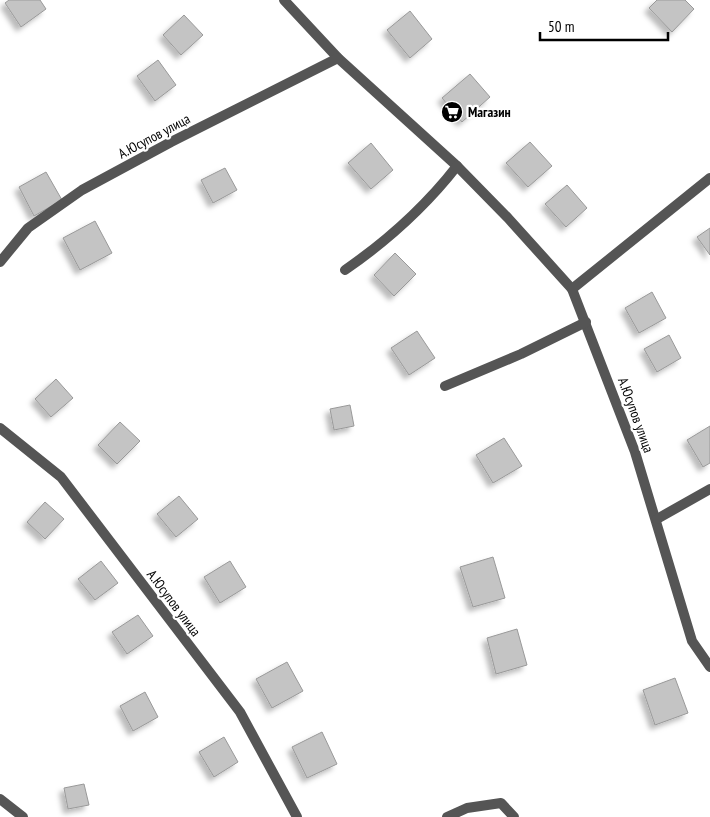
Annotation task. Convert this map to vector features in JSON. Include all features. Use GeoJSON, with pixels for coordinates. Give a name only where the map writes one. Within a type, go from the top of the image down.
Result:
{"type":"FeatureCollection","features":[{"type":"Feature","properties":{"kind":"street","name":"А.Юсупов улица"},"geometry":{"type":"LineString","coordinates":[[284,0],[338,58],[457,166],[508,218],[572,289],[635,452],[692,641],[710,667]]}},
{"type":"Feature","properties":{"kind":"street","name":"А.Юсупов улица"},"geometry":{"type":"LineString","coordinates":[[0,262],[28,228],[82,190],[171,142],[338,58]]}},
{"type":"Feature","properties":{"kind":"street"},"geometry":{"type":"LineString","coordinates":[[344,270],[371,252],[417,212],[457,166]]}},
{"type":"Feature","properties":{"kind":"street"},"geometry":{"type":"LineString","coordinates":[[572,289],[710,178]]}},
{"type":"Feature","properties":{"kind":"street"},"geometry":{"type":"LineString","coordinates":[[445,386],[530,350],[586,322]]}},
{"type":"Feature","properties":{"kind":"street","name":"А.Юсупов улица"},"geometry":{"type":"LineString","coordinates":[[0,428],[67,485],[240,712],[297,817]]}},
{"type":"Feature","properties":{"kind":"street"},"geometry":{"type":"LineString","coordinates":[[656,519],[710,489]]}},
{"type":"Feature","properties":{"kind":"street"},"geometry":{"type":"LineString","coordinates":[[0,799],[23,817]]}},
{"type":"Feature","properties":{"kind":"street"},"geometry":{"type":"LineString","coordinates":[[447,817],[466,808],[501,802],[514,817]]}},
{"type":"Feature","properties":{"kind":"building"},"geometry":{"type":"Polygon","coordinates":[[[9,0],[40,0],[46,9],[21,27],[5,3],[9,0]]]}},
{"type":"Feature","properties":{"kind":"building"},"geometry":{"type":"Polygon","coordinates":[[[657,0],[685,0],[694,9],[672,32],[649,8],[657,0]]]}},
{"type":"Feature","properties":{"kind":"building"},"geometry":{"type":"Polygon","coordinates":[[[410,11],[432,39],[410,58],[387,30],[410,11]]]}},
{"type":"Feature","properties":{"kind":"building"},"geometry":{"type":"Polygon","coordinates":[[[184,15],[203,35],[181,55],[163,35],[184,15]]]}},
{"type":"Feature","properties":{"kind":"building"},"geometry":{"type":"Polygon","coordinates":[[[158,60],[176,85],[155,101],[137,76],[158,60]]]}},
{"type":"Feature","properties":{"kind":"building"},"geometry":{"type":"Polygon","coordinates":[[[470,74],[490,97],[462,122],[442,98],[470,74]]]}},
{"type":"Feature","properties":{"kind":"building"},"geometry":{"type":"Polygon","coordinates":[[[530,142],[552,166],[528,187],[506,163],[530,142]]]}},
{"type":"Feature","properties":{"kind":"building"},"geometry":{"type":"Polygon","coordinates":[[[371,143],[393,170],[371,189],[348,163],[371,143]]]}},
{"type":"Feature","properties":{"kind":"building"},"geometry":{"type":"Polygon","coordinates":[[[225,168],[237,190],[213,203],[201,180],[225,168]]]}},
{"type":"Feature","properties":{"kind":"building"},"geometry":{"type":"Polygon","coordinates":[[[46,172],[62,200],[34,216],[19,187],[46,172]]]}},
{"type":"Feature","properties":{"kind":"building"},"geometry":{"type":"Polygon","coordinates":[[[567,185],[587,208],[566,227],[545,204],[567,185]]]}},
{"type":"Feature","properties":{"kind":"building"},"geometry":{"type":"Polygon","coordinates":[[[95,221],[112,253],[80,270],[63,238],[95,221]]]}},
{"type":"Feature","properties":{"kind":"building"},"geometry":{"type":"Polygon","coordinates":[[[710,228],[710,255],[697,237],[710,228]]]}},
{"type":"Feature","properties":{"kind":"building"},"geometry":{"type":"Polygon","coordinates":[[[395,253],[416,274],[394,296],[374,275],[395,253]]]}},
{"type":"Feature","properties":{"kind":"building"},"geometry":{"type":"Polygon","coordinates":[[[652,292],[666,318],[639,333],[625,308],[652,292]]]}},
{"type":"Feature","properties":{"kind":"building"},"geometry":{"type":"Polygon","coordinates":[[[417,331],[435,358],[409,375],[391,348],[417,331]]]}},
{"type":"Feature","properties":{"kind":"building"},"geometry":{"type":"Polygon","coordinates":[[[669,335],[681,358],[657,372],[644,349],[669,335]]]}},
{"type":"Feature","properties":{"kind":"building"},"geometry":{"type":"Polygon","coordinates":[[[56,379],[73,398],[51,417],[35,399],[56,379]]]}},
{"type":"Feature","properties":{"kind":"building"},"geometry":{"type":"Polygon","coordinates":[[[350,405],[354,426],[334,430],[330,409],[350,405]]]}},
{"type":"Feature","properties":{"kind":"building"},"geometry":{"type":"Polygon","coordinates":[[[120,422],[140,441],[117,464],[98,445],[120,422]]]}},
{"type":"Feature","properties":{"kind":"building"},"geometry":{"type":"Polygon","coordinates":[[[710,426],[710,463],[703,467],[687,440],[710,426]]]}},
{"type":"Feature","properties":{"kind":"building"},"geometry":{"type":"Polygon","coordinates":[[[504,438],[522,466],[493,483],[476,455],[504,438]]]}},
{"type":"Feature","properties":{"kind":"building"},"geometry":{"type":"Polygon","coordinates":[[[179,496],[198,519],[176,537],[157,514],[179,496]]]}},
{"type":"Feature","properties":{"kind":"building"},"geometry":{"type":"Polygon","coordinates":[[[45,502],[64,519],[45,539],[27,522],[45,502]]]}},
{"type":"Feature","properties":{"kind":"building"},"geometry":{"type":"Polygon","coordinates":[[[493,557],[505,598],[473,607],[460,567],[493,557]]]}},
{"type":"Feature","properties":{"kind":"building"},"geometry":{"type":"Polygon","coordinates":[[[101,561],[118,583],[95,600],[78,579],[101,561]]]}},
{"type":"Feature","properties":{"kind":"building"},"geometry":{"type":"Polygon","coordinates":[[[230,561],[246,587],[220,603],[204,577],[230,561]]]}},
{"type":"Feature","properties":{"kind":"building"},"geometry":{"type":"Polygon","coordinates":[[[138,615],[153,636],[127,654],[112,632],[138,615]]]}},
{"type":"Feature","properties":{"kind":"building"},"geometry":{"type":"Polygon","coordinates":[[[517,629],[527,665],[496,674],[487,638],[517,629]]]}},
{"type":"Feature","properties":{"kind":"building"},"geometry":{"type":"Polygon","coordinates":[[[287,662],[303,691],[272,708],[256,679],[287,662]]]}},
{"type":"Feature","properties":{"kind":"building"},"geometry":{"type":"Polygon","coordinates":[[[675,678],[688,713],[655,725],[643,690],[675,678]]]}},
{"type":"Feature","properties":{"kind":"building"},"geometry":{"type":"Polygon","coordinates":[[[145,692],[158,717],[133,731],[120,706],[145,692]]]}},
{"type":"Feature","properties":{"kind":"building"},"geometry":{"type":"Polygon","coordinates":[[[322,732],[337,764],[307,778],[292,747],[322,732]]]}},
{"type":"Feature","properties":{"kind":"building"},"geometry":{"type":"Polygon","coordinates":[[[224,737],[238,762],[214,777],[199,752],[224,737]]]}},
{"type":"Feature","properties":{"kind":"building"},"geometry":{"type":"Polygon","coordinates":[[[84,784],[89,805],[68,809],[64,788],[84,784]]]}},
{"type":"Feature","properties":{"kind":"place","name":"Магазин"},"geometry":{"type":"Point","coordinates":[452,112]}}]}
